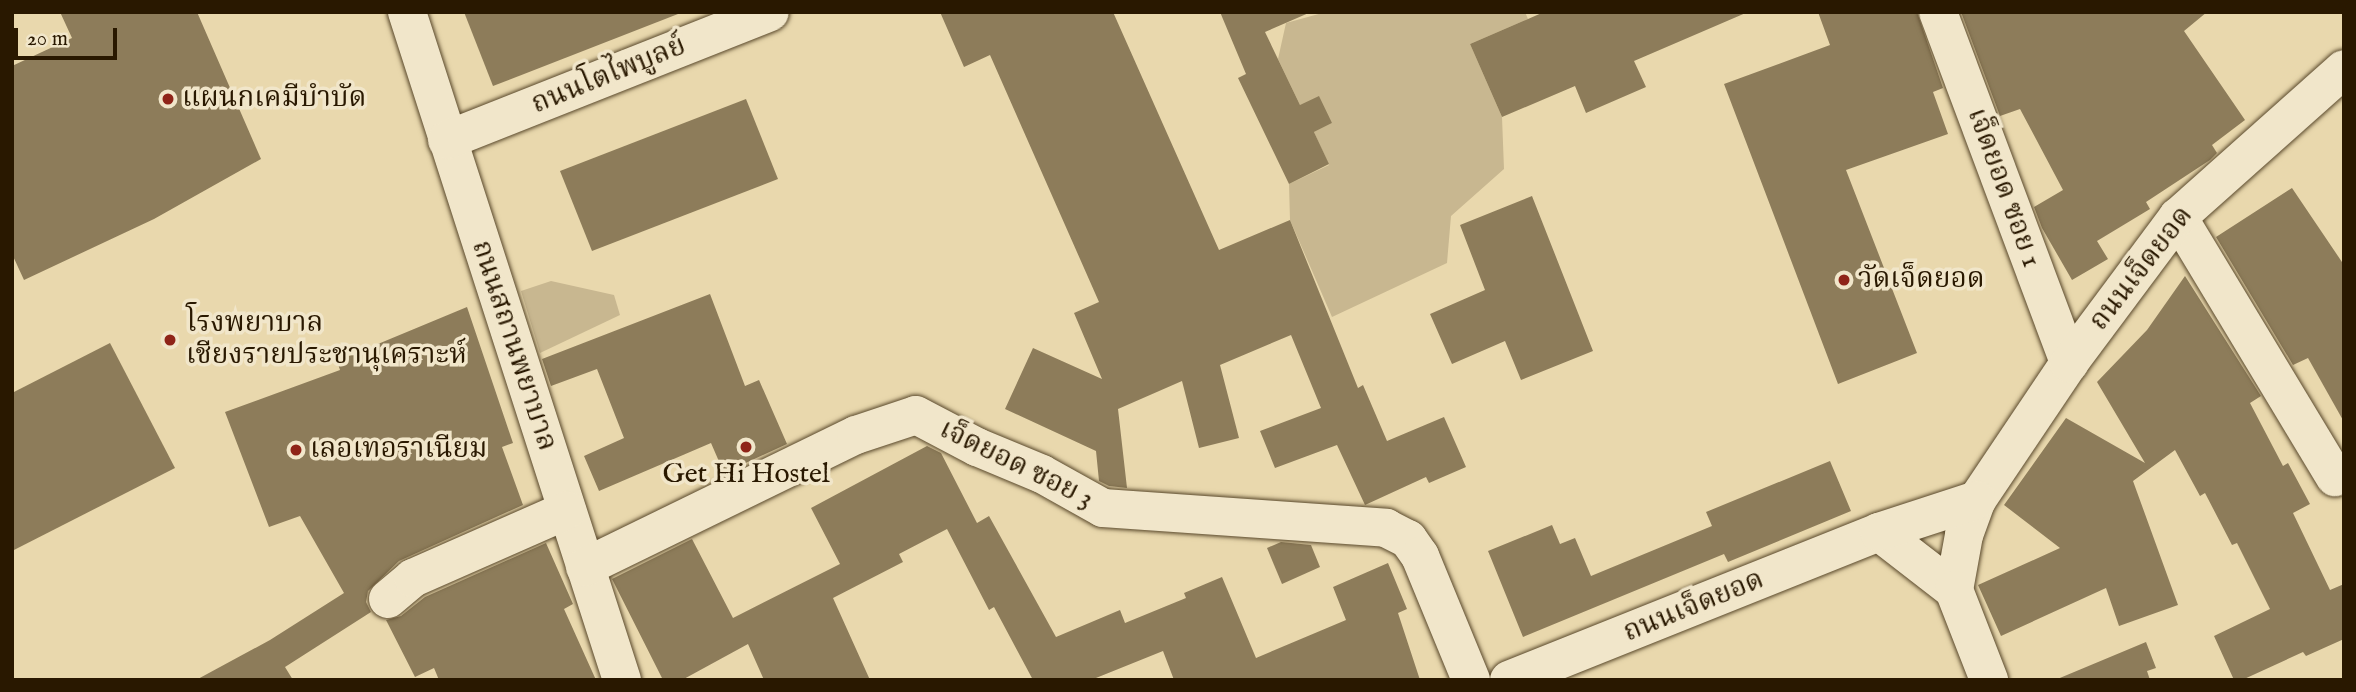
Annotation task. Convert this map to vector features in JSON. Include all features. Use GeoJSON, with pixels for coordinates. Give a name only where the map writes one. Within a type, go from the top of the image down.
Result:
{"type":"FeatureCollection","features":[{"type":"Feature","properties":{"kind":"street","name":"ถนนสถานพยาบาล"},"geometry":{"type":"LineString","coordinates":[[407,12],[622,680]]}},
{"type":"Feature","properties":{"kind":"street","name":"ถนนโตไพบูลย์"},"geometry":{"type":"LineString","coordinates":[[447,140],[770,12]]}},
{"type":"Feature","properties":{"kind":"street","name":"เจ็ดยอด ซอย 1"},"geometry":{"type":"LineString","coordinates":[[1938,12],[2069,363]]}},
{"type":"Feature","properties":{"kind":"street","name":"ถนนเจ็ดยอด"},"geometry":{"type":"LineString","coordinates":[[1954,590],[1964,535],[1977,500],[2069,363],[2178,216],[2344,69]]}},
{"type":"Feature","properties":{"kind":"street"},"geometry":{"type":"LineString","coordinates":[[2178,216],[2335,477]]}},
{"type":"Feature","properties":{"kind":"street","name":"เจ็ดยอด ซอย 3"},"geometry":{"type":"LineString","coordinates":[[585,568],[856,435],[916,415],[977,447],[1042,474],[1102,508],[1386,528],[1408,539],[1420,556],[1471,680]]}},
{"type":"Feature","properties":{"kind":"street","name":"ถนนเจ็ดยอด"},"geometry":{"type":"LineString","coordinates":[[1509,680],[1657,624],[1879,532],[1977,500]]}},
{"type":"Feature","properties":{"kind":"street"},"geometry":{"type":"LineString","coordinates":[[388,599],[413,578],[566,510]]}},
{"type":"Feature","properties":{"kind":"street"},"geometry":{"type":"LineString","coordinates":[[1879,532],[1954,590],[1989,680]]}},
{"type":"Feature","properties":{"kind":"shaded area"},"geometry":{"type":"Polygon","coordinates":[[[1326,12],[1525,12],[1528,19],[1470,44],[1502,117],[1504,169],[1451,216],[1447,263],[1332,317],[1290,220],[1289,184],[1329,165],[1314,132],[1332,123],[1300,105],[1278,59],[1286,23],[1326,12]]]}},
{"type":"Feature","properties":{"kind":"shaded area"},"geometry":{"type":"Polygon","coordinates":[[[551,281],[614,295],[620,315],[540,353],[521,291],[551,281]]]}},
{"type":"Feature","properties":{"kind":"building"},"geometry":{"type":"Polygon","coordinates":[[[60,12],[197,12],[261,159],[154,219],[24,280],[12,254],[12,66],[72,38],[60,12]]]}},
{"type":"Feature","properties":{"kind":"building"},"geometry":{"type":"Polygon","coordinates":[[[464,12],[677,12],[678,14],[493,86],[464,12]]]}},
{"type":"Feature","properties":{"kind":"building"},"geometry":{"type":"Polygon","coordinates":[[[940,12],[1113,12],[1219,250],[1290,220],[1358,388],[1363,385],[1387,441],[1444,417],[1466,467],[1429,483],[1426,477],[1365,505],[1337,445],[1275,468],[1260,431],[1321,408],[1291,335],[1220,365],[1239,438],[1199,448],[1182,381],[1118,409],[1127,488],[1109,486],[1099,481],[1096,451],[1005,409],[1033,348],[1102,379],[1074,313],[1099,302],[990,55],[964,67],[940,12]]]}},
{"type":"Feature","properties":{"kind":"building"},"geometry":{"type":"Polygon","coordinates":[[[1220,12],[1311,12],[1265,32],[1300,105],[1319,96],[1332,123],[1314,132],[1329,164],[1289,184],[1238,78],[1246,74],[1220,12]]]}},
{"type":"Feature","properties":{"kind":"building"},"geometry":{"type":"Polygon","coordinates":[[[1544,12],[1748,12],[1634,61],[1646,87],[1586,113],[1575,86],[1502,117],[1470,44],[1544,12]]]}},
{"type":"Feature","properties":{"kind":"building"},"geometry":{"type":"Polygon","coordinates":[[[1818,12],[1917,12],[1943,88],[1933,92],[1948,134],[1846,170],[1917,353],[1838,384],[1724,84],[1830,45],[1818,12]]]}},
{"type":"Feature","properties":{"kind":"building"},"geometry":{"type":"Polygon","coordinates":[[[1961,12],[2207,12],[2184,31],[2245,120],[2212,145],[2217,153],[2210,160],[2146,202],[2150,209],[2097,241],[2108,259],[2072,280],[2042,228],[2034,207],[2063,190],[2020,109],[2000,116],[1961,12]]]}},
{"type":"Feature","properties":{"kind":"building"},"geometry":{"type":"Polygon","coordinates":[[[746,99],[778,179],[592,251],[560,171],[746,99]]]}},
{"type":"Feature","properties":{"kind":"building"},"geometry":{"type":"Polygon","coordinates":[[[2292,188],[2344,265],[2344,422],[2308,358],[2293,365],[2216,237],[2292,188]]]}},
{"type":"Feature","properties":{"kind":"building"},"geometry":{"type":"Polygon","coordinates":[[[1532,196],[1593,351],[1521,380],[1505,341],[1452,364],[1430,314],[1485,290],[1460,225],[1532,196]]]}},
{"type":"Feature","properties":{"kind":"building"},"geometry":{"type":"Polygon","coordinates":[[[2185,276],[2261,396],[2250,403],[2283,466],[2288,463],[2310,504],[2293,513],[2330,590],[2344,584],[2344,639],[2306,656],[2303,652],[2242,680],[2234,680],[2214,636],[2270,609],[2237,543],[2232,545],[2205,493],[2200,496],[2175,450],[2133,481],[2178,605],[2119,626],[2106,588],[2001,636],[1978,585],[2060,548],[2004,505],[2066,418],[2145,463],[2097,382],[2147,330],[2185,276]]]}},
{"type":"Feature","properties":{"kind":"building"},"geometry":{"type":"Polygon","coordinates":[[[710,294],[745,386],[759,380],[787,444],[724,473],[711,443],[599,491],[584,456],[624,438],[597,369],[551,386],[542,359],[710,294]]]}},
{"type":"Feature","properties":{"kind":"building"},"geometry":{"type":"Polygon","coordinates":[[[467,307],[513,443],[502,447],[523,505],[399,561],[368,591],[366,602],[371,612],[285,667],[293,680],[196,680],[270,640],[344,593],[300,516],[269,527],[225,412],[340,370],[337,361],[467,307]]]}},
{"type":"Feature","properties":{"kind":"building"},"geometry":{"type":"Polygon","coordinates":[[[110,343],[175,468],[12,551],[12,393],[110,343]]]}},
{"type":"Feature","properties":{"kind":"building"},"geometry":{"type":"Polygon","coordinates":[[[927,446],[941,453],[977,523],[989,516],[1056,637],[1120,610],[1125,623],[1186,598],[1184,593],[1222,577],[1256,658],[1346,620],[1333,587],[1388,563],[1407,609],[1398,613],[1420,680],[1174,680],[1163,651],[1091,680],[1033,680],[994,607],[989,610],[947,529],[899,554],[903,562],[833,598],[870,680],[764,680],[748,644],[682,680],[663,680],[612,579],[692,539],[733,618],[840,564],[811,508],[927,446]]]}},
{"type":"Feature","properties":{"kind":"building"},"geometry":{"type":"Polygon","coordinates":[[[1830,461],[1851,511],[1728,562],[1724,554],[1523,637],[1488,551],[1552,525],[1560,544],[1575,538],[1591,576],[1712,526],[1706,512],[1830,461]]]}},
{"type":"Feature","properties":{"kind":"building"},"geometry":{"type":"Polygon","coordinates":[[[1281,542],[1311,545],[1320,567],[1282,584],[1267,548],[1281,542]]]}},
{"type":"Feature","properties":{"kind":"building"},"geometry":{"type":"Polygon","coordinates":[[[546,543],[573,604],[564,609],[596,680],[439,680],[434,668],[415,677],[386,620],[401,616],[425,597],[546,543]]]}},
{"type":"Feature","properties":{"kind":"building"},"geometry":{"type":"Polygon","coordinates":[[[2146,642],[2156,668],[2147,671],[2150,680],[2055,680],[2146,642]]]}},
{"type":"Feature","properties":{"kind":"place","name":"แผนกเคมีบำบัด"},"geometry":{"type":"Point","coordinates":[168,99]}},
{"type":"Feature","properties":{"kind":"place","name":"วัดเจ็ดยอด"},"geometry":{"type":"Point","coordinates":[1844,280]}},
{"type":"Feature","properties":{"kind":"place","name":"โรงพยาบาล เชียงรายประชานุเคราะห์"},"geometry":{"type":"Point","coordinates":[170,340]}},
{"type":"Feature","properties":{"kind":"place","name":"Get Hi Hostel"},"geometry":{"type":"Point","coordinates":[746,447]}},
{"type":"Feature","properties":{"kind":"place","name":"เลอเทอราเนียม"},"geometry":{"type":"Point","coordinates":[296,450]}}]}
